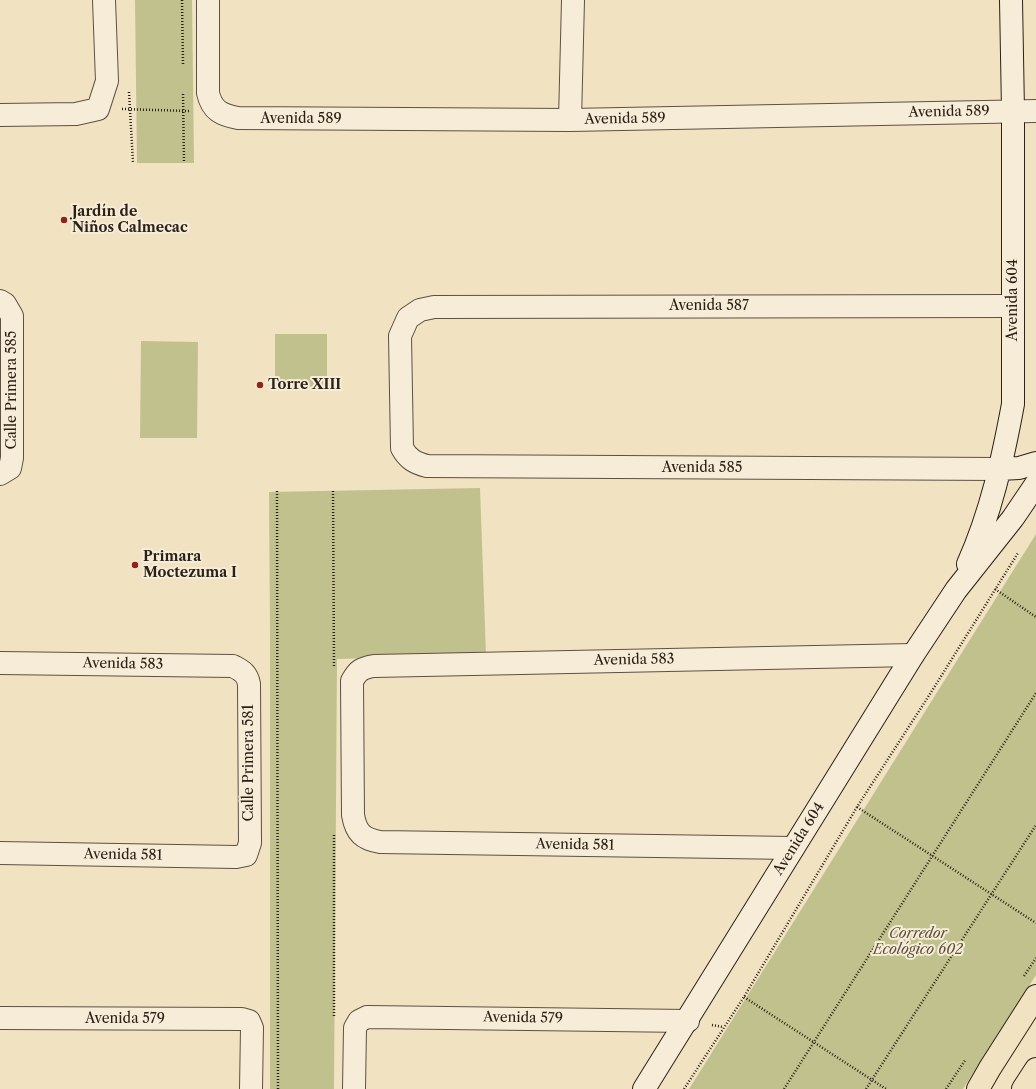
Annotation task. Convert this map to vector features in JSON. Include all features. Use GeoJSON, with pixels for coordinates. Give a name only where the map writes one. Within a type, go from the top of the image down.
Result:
{"type":"FeatureCollection","features":[{"type":"Feature","properties":{"kind":"main road"},"geometry":{"type":"LineString","coordinates":[[978,1089],[1036,996]]}},
{"type":"Feature","properties":{"kind":"main road"},"geometry":{"type":"LineString","coordinates":[[1023,1089],[1036,1069]]}},
{"type":"Feature","properties":{"kind":"street"},"geometry":{"type":"LineString","coordinates":[[0,115],[76,114],[98,109],[107,81],[104,0]]}},
{"type":"Feature","properties":{"kind":"street"},"geometry":{"type":"LineString","coordinates":[[208,0],[208,93],[210,102],[216,111]]}},
{"type":"Feature","properties":{"kind":"street"},"geometry":{"type":"LineString","coordinates":[[570,120],[573,0]]}},
{"type":"Feature","properties":{"kind":"street","name":"Avenida 604"},"geometry":{"type":"LineString","coordinates":[[956,590],[984,522],[1000,469],[1013,404],[1013,111],[1011,0]]}},
{"type":"Feature","properties":{"kind":"street","name":"Avenida 589"},"geometry":{"type":"LineString","coordinates":[[216,111],[226,116],[238,118],[570,120],[1036,111]]}},
{"type":"Feature","properties":{"kind":"street","name":"Calle Primera 585"},"geometry":{"type":"LineString","coordinates":[[2,473],[10,468],[12,458],[12,316],[3,303]]}},
{"type":"Feature","properties":{"kind":"street","name":"Avenida 587"},"geometry":{"type":"LineString","coordinates":[[406,456],[402,448],[401,438],[400,336],[408,318],[420,310],[434,306],[1012,306]]}},
{"type":"Feature","properties":{"kind":"street","name":"Avenida 585"},"geometry":{"type":"LineString","coordinates":[[406,456],[415,462],[427,466],[1000,469],[1019,468],[1036,463]]}},
{"type":"Feature","properties":{"kind":"street","name":"Avenida 604"},"geometry":{"type":"LineString","coordinates":[[644,1089],[688,1021],[913,655],[956,590],[1013,518],[1036,484]]}},
{"type":"Feature","properties":{"kind":"street","name":"Avenida 583"},"geometry":{"type":"LineString","coordinates":[[360,835],[355,825],[353,815],[351,691],[352,681],[357,672],[365,667],[913,655]]}},
{"type":"Feature","properties":{"kind":"street","name":"Avenida 583"},"geometry":{"type":"LineString","coordinates":[[0,663],[232,666],[244,672]]}},
{"type":"Feature","properties":{"kind":"street","name":"Calle Primera 581"},"geometry":{"type":"LineString","coordinates":[[244,672],[248,676],[249,684],[250,843],[246,855]]}},
{"type":"Feature","properties":{"kind":"street","name":"Avenida 581"},"geometry":{"type":"LineString","coordinates":[[360,835],[368,840],[380,842],[793,848]]}},
{"type":"Feature","properties":{"kind":"street","name":"Avenida 581"},"geometry":{"type":"LineString","coordinates":[[0,853],[236,857],[246,855]]}},
{"type":"Feature","properties":{"kind":"street","name":"Avenida 579"},"geometry":{"type":"LineString","coordinates":[[354,1089],[354,1036],[360,1021],[367,1016],[688,1021]]}},
{"type":"Feature","properties":{"kind":"street","name":"Avenida 579"},"geometry":{"type":"LineString","coordinates":[[0,1018],[234,1019],[249,1021],[252,1028],[251,1089]]}},
{"type":"Feature","properties":{"kind":"path"},"geometry":{"type":"LineString","coordinates":[[98,109],[216,111]]}},
{"type":"Feature","properties":{"kind":"path"},"geometry":{"type":"LineString","coordinates":[[277,491],[278,1089]]}},
{"type":"Feature","properties":{"kind":"path"},"geometry":{"type":"LineString","coordinates":[[684,1089],[744,997],[857,807],[1020,550]]}},
{"type":"Feature","properties":{"kind":"path"},"geometry":{"type":"LineString","coordinates":[[995,589],[1036,617]]}},
{"type":"Feature","properties":{"kind":"path"},"geometry":{"type":"LineString","coordinates":[[784,1089],[1036,693]]}},
{"type":"Feature","properties":{"kind":"path"},"geometry":{"type":"LineString","coordinates":[[857,807],[1036,923]]}},
{"type":"Feature","properties":{"kind":"path"},"geometry":{"type":"LineString","coordinates":[[866,1089],[1036,825]]}},
{"type":"Feature","properties":{"kind":"path"},"geometry":{"type":"LineString","coordinates":[[744,997],[886,1089]]}},
{"type":"Feature","properties":{"kind":"path"},"geometry":{"type":"LineString","coordinates":[[946,1089],[964,1062]]}},
{"type":"Feature","properties":{"kind":"green space"},"geometry":{"type":"Polygon","coordinates":[[[135,0],[192,0],[194,163],[137,163],[135,0]]]}},
{"type":"Feature","properties":{"kind":"green space"},"geometry":{"type":"Polygon","coordinates":[[[275,334],[327,334],[327,387],[275,387],[275,334]]]}},
{"type":"Feature","properties":{"kind":"green space"},"geometry":{"type":"Polygon","coordinates":[[[141,341],[198,342],[197,438],[140,438],[141,341]]]}},
{"type":"Feature","properties":{"kind":"green space"},"geometry":{"type":"Polygon","coordinates":[[[480,488],[486,655],[337,659],[334,1089],[270,1089],[269,492],[480,488]]]}},
{"type":"Feature","properties":{"kind":"green space","name":"Corredor Ecológico 602"},"geometry":{"type":"Polygon","coordinates":[[[1036,534],[1036,975],[963,1089],[689,1089],[1036,534]]]}},
{"type":"Feature","properties":{"kind":"place","name":"Jardín de Niños Calmecac"},"geometry":{"type":"Point","coordinates":[64,220]}},
{"type":"Feature","properties":{"kind":"place","name":"Torre XIII"},"geometry":{"type":"Point","coordinates":[260,385]}},
{"type":"Feature","properties":{"kind":"place","name":"Primara Moctezuma I"},"geometry":{"type":"Point","coordinates":[135,565]}}]}
